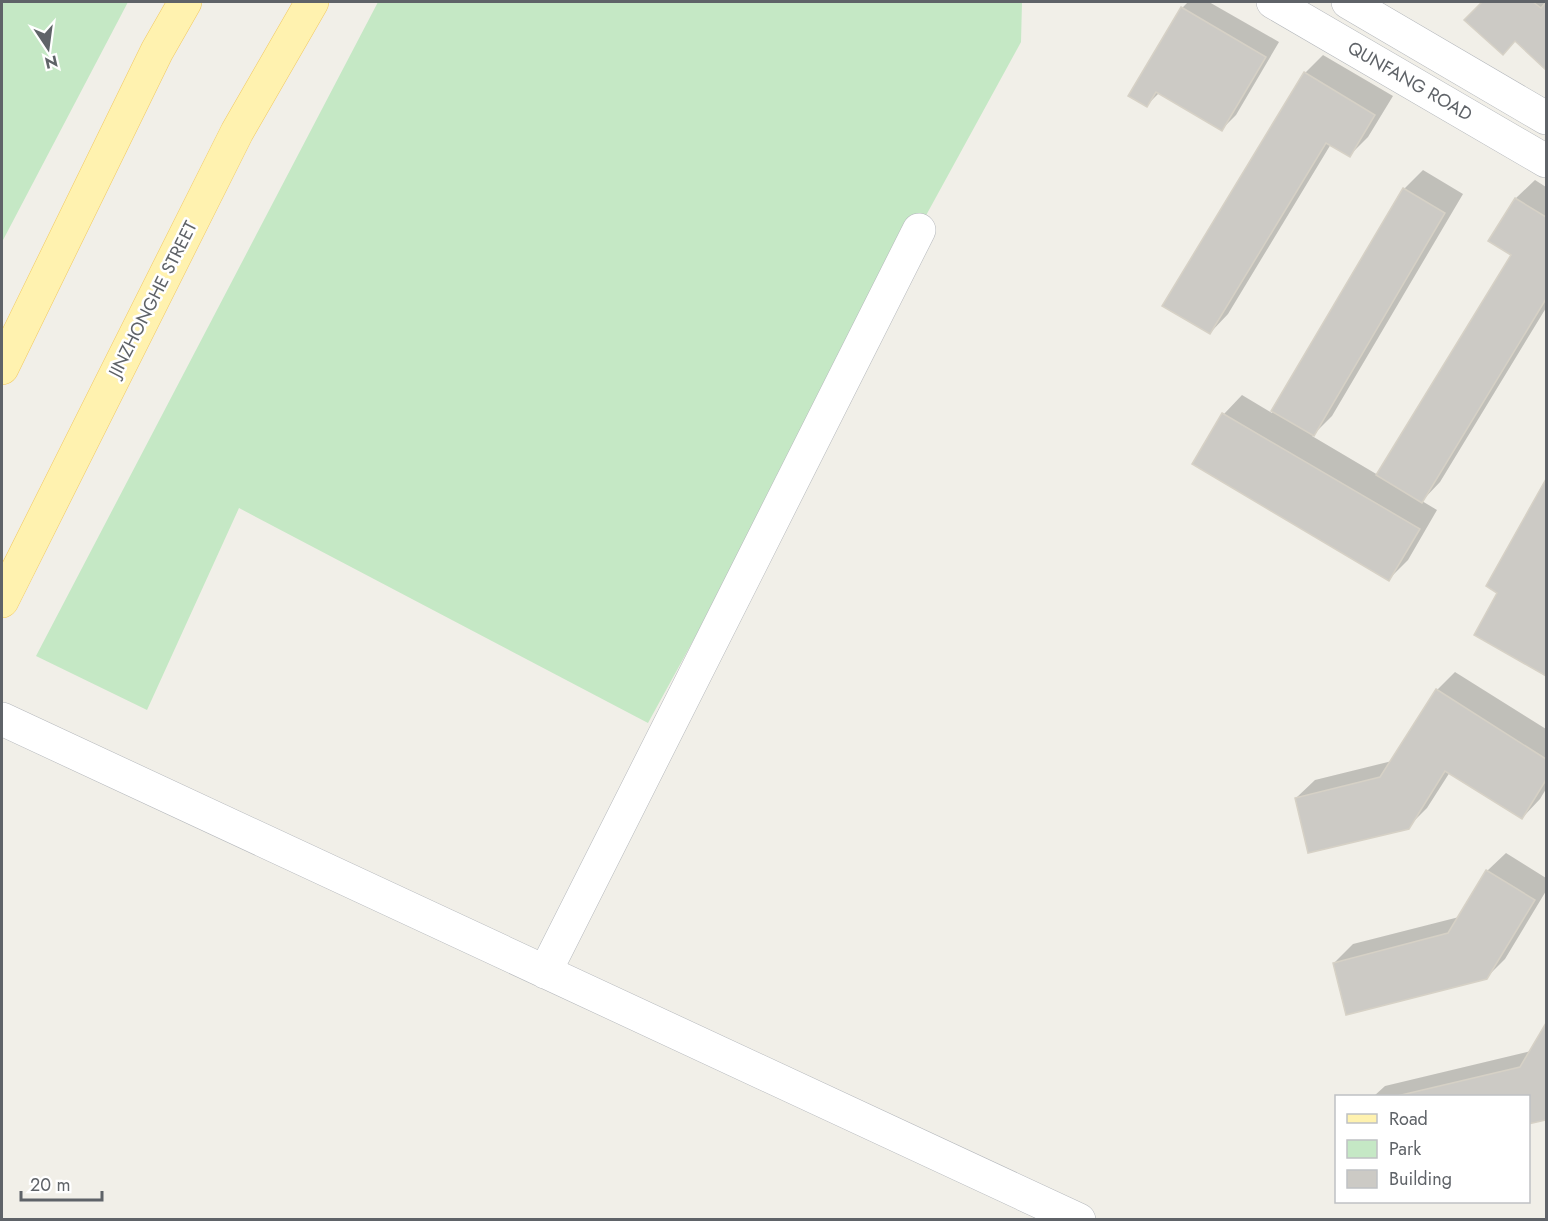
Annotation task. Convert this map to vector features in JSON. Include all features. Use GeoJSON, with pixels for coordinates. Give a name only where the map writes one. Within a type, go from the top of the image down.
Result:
{"type":"FeatureCollection","features":[{"type":"Feature","properties":{"kind":"main road"},"geometry":{"type":"LineString","coordinates":[[2,368],[157,51],[185,2]]}},
{"type":"Feature","properties":{"kind":"main road","name":"JINZHONGHE STREET"},"geometry":{"type":"LineString","coordinates":[[2,601],[237,132],[312,2]]}},
{"type":"Feature","properties":{"kind":"street","name":"QUNFANG ROAD"},"geometry":{"type":"LineString","coordinates":[[1273,2],[1546,161]]}},
{"type":"Feature","properties":{"kind":"street","name":"QUNFANG ROAD"},"geometry":{"type":"LineString","coordinates":[[1348,2],[1546,118]]}},
{"type":"Feature","properties":{"kind":"street"},"geometry":{"type":"LineString","coordinates":[[545,972],[919,230]]}},
{"type":"Feature","properties":{"kind":"street"},"geometry":{"type":"LineString","coordinates":[[2,719],[1079,1220]]}},
{"type":"Feature","properties":{"kind":"green space"},"geometry":{"type":"Polygon","coordinates":[[[2,2],[128,2],[2,242],[2,2]]]}},
{"type":"Feature","properties":{"kind":"green space"},"geometry":{"type":"Polygon","coordinates":[[[378,2],[1022,2],[1021,42],[648,723],[239,508],[147,710],[36,656],[378,2]]]}},
{"type":"Feature","properties":{"kind":"building"},"geometry":{"type":"Polygon","coordinates":[[[1482,2],[1533,2],[1541,8],[1546,2],[1546,70],[1515,41],[1503,55],[1464,20],[1482,2]]]}},
{"type":"Feature","properties":{"kind":"building"},"geometry":{"type":"Polygon","coordinates":[[[1181,7],[1266,57],[1222,131],[1156,92],[1147,107],[1128,96],[1181,7]]]}},
{"type":"Feature","properties":{"kind":"building"},"geometry":{"type":"Polygon","coordinates":[[[1304,72],[1375,115],[1350,157],[1326,143],[1210,334],[1162,306],[1304,72]]]}},
{"type":"Feature","properties":{"kind":"building"},"geometry":{"type":"Polygon","coordinates":[[[1403,188],[1445,213],[1314,436],[1271,411],[1403,188]]]}},
{"type":"Feature","properties":{"kind":"building"},"geometry":{"type":"Polygon","coordinates":[[[1515,198],[1546,217],[1546,299],[1422,503],[1376,475],[1511,255],[1488,241],[1515,198]]]}},
{"type":"Feature","properties":{"kind":"building"},"geometry":{"type":"Polygon","coordinates":[[[1222,413],[1420,529],[1389,581],[1192,464],[1222,413]]]}},
{"type":"Feature","properties":{"kind":"building"},"geometry":{"type":"Polygon","coordinates":[[[1546,479],[1546,676],[1474,635],[1497,593],[1486,586],[1546,479]]]}},
{"type":"Feature","properties":{"kind":"building"},"geometry":{"type":"Polygon","coordinates":[[[1436,689],[1546,759],[1546,780],[1522,819],[1445,771],[1409,829],[1308,853],[1295,798],[1380,777],[1436,689]]]}},
{"type":"Feature","properties":{"kind":"building"},"geometry":{"type":"Polygon","coordinates":[[[1486,870],[1535,900],[1487,979],[1346,1015],[1333,963],[1448,933],[1486,870]]]}},
{"type":"Feature","properties":{"kind":"building"},"geometry":{"type":"Polygon","coordinates":[[[1546,1023],[1546,1120],[1530,1124],[1530,1095],[1401,1095],[1520,1067],[1546,1023]]]}}]}
